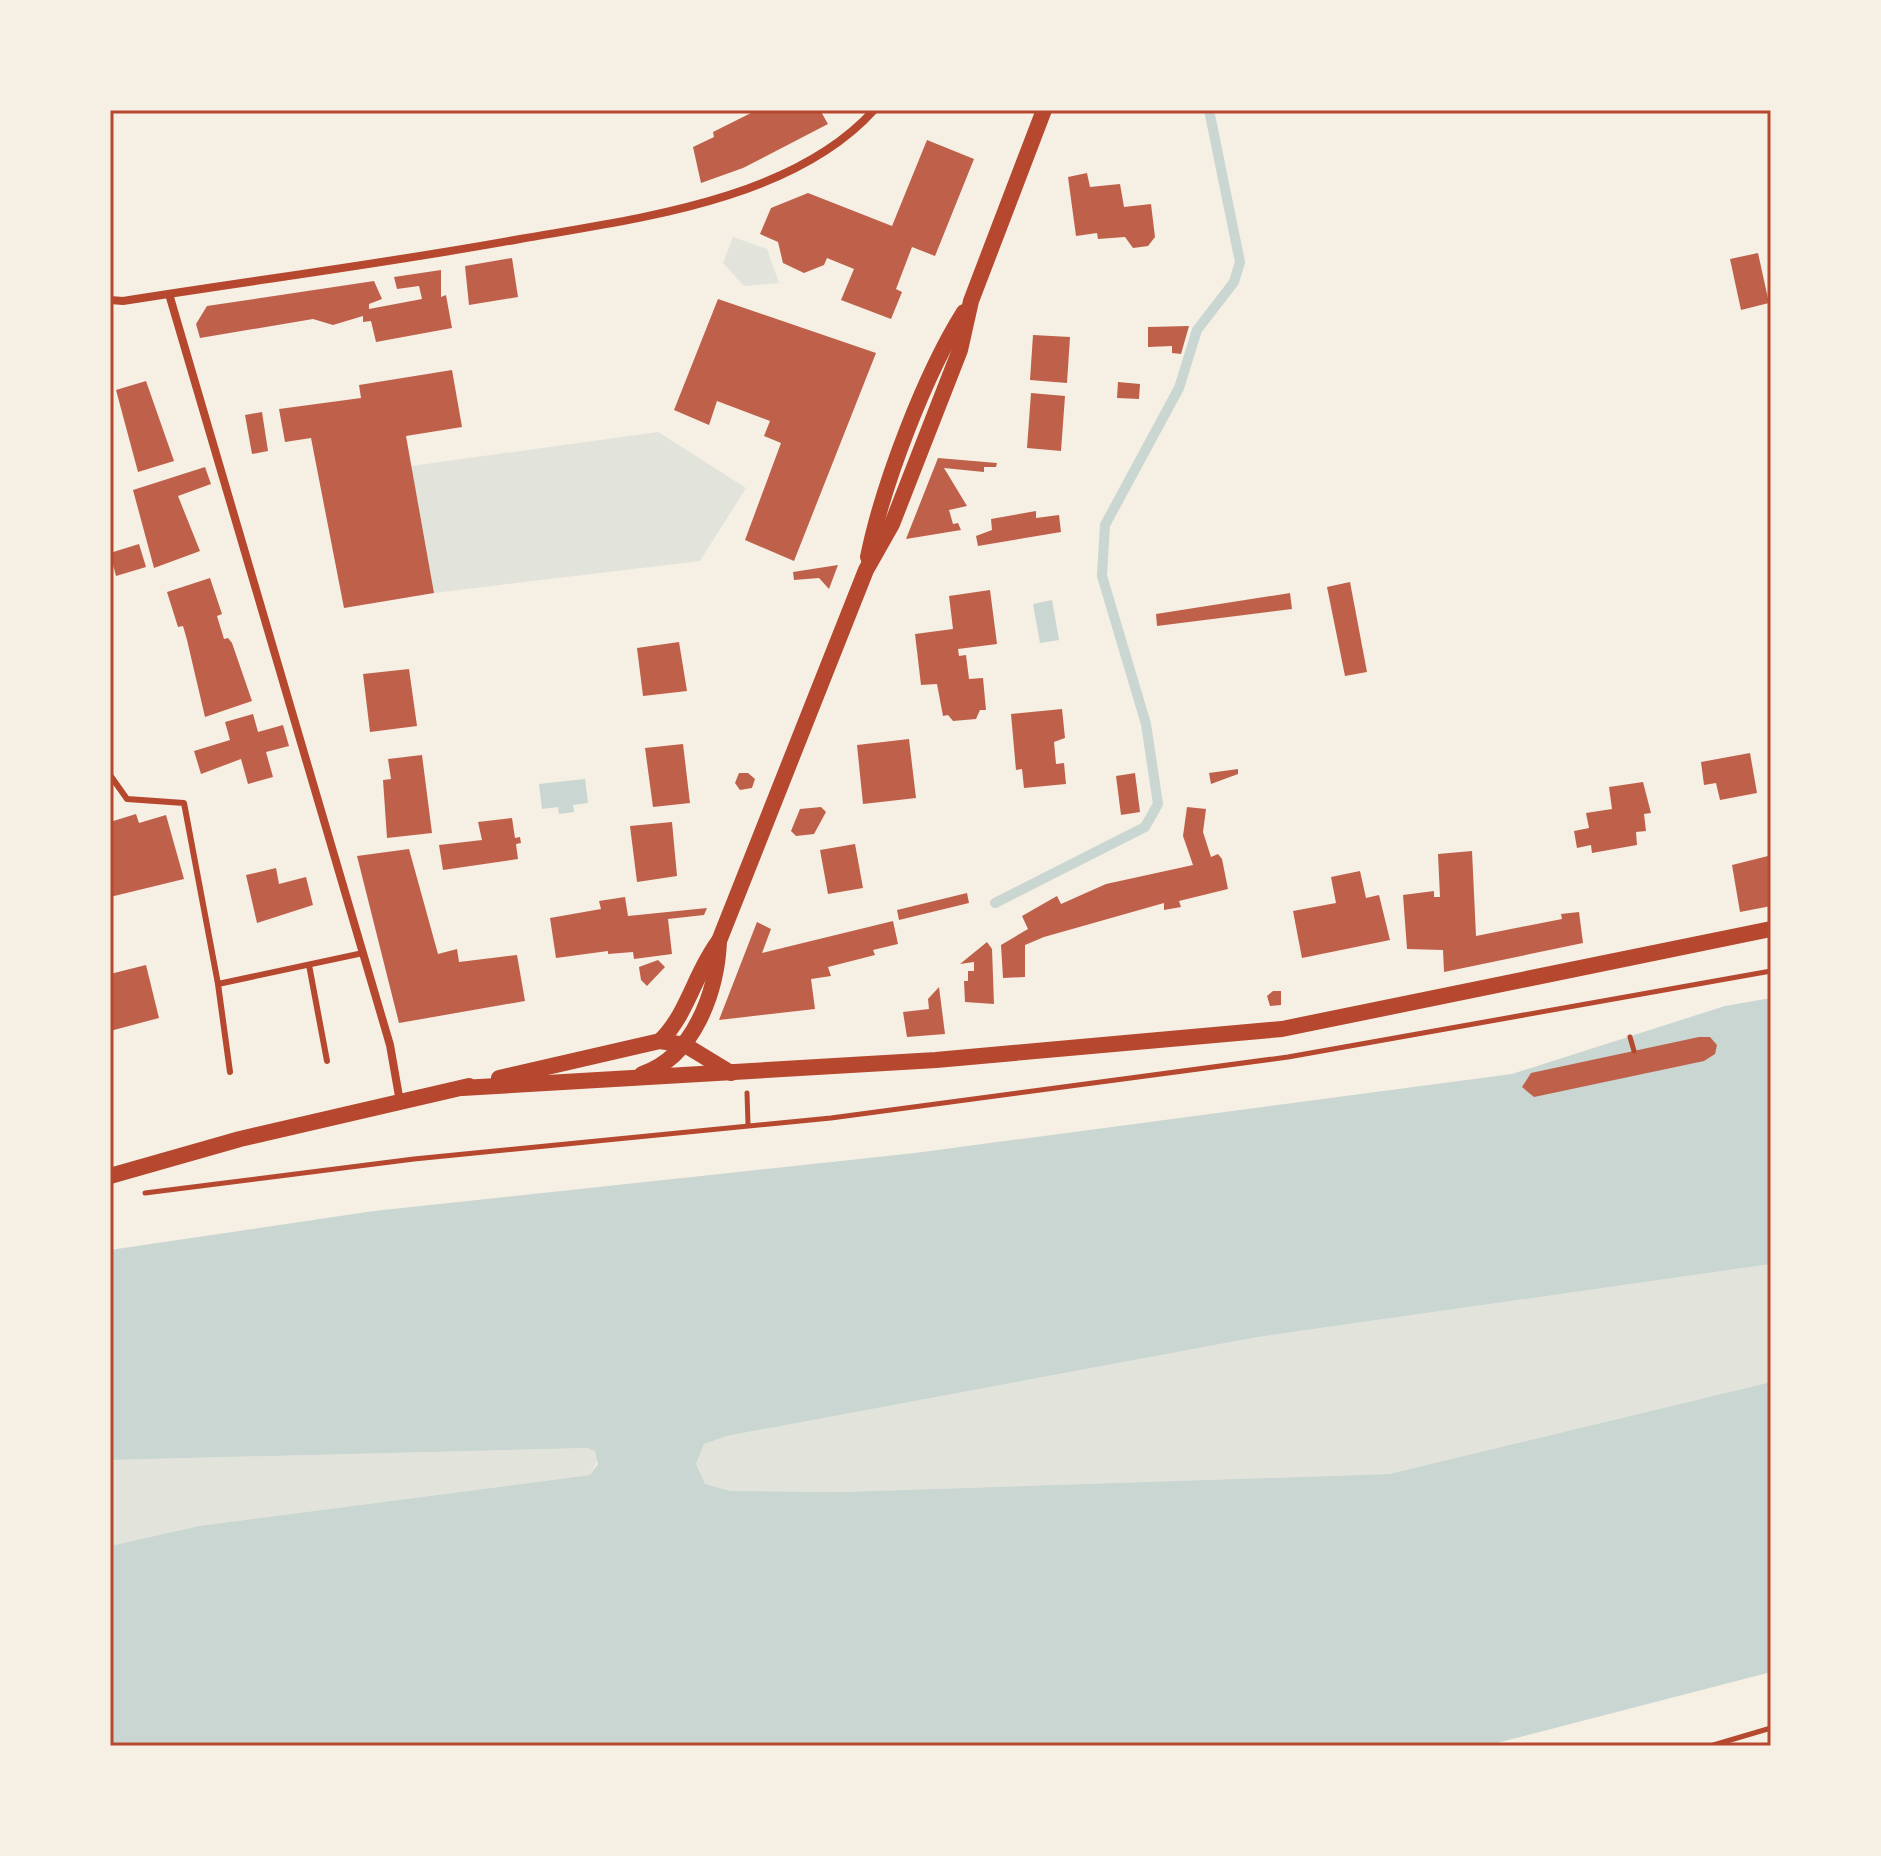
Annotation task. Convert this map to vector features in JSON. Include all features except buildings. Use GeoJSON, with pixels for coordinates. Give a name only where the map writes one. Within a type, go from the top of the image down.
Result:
{"type":"FeatureCollection","features":[{"type":"Feature","properties":{"kind":"main road"},"geometry":{"type":"LineString","coordinates":[[625,1079],[659,1068],[718,970],[719,941],[866,570],[892,524],[960,350],[971,301],[1044,110]]}},
{"type":"Feature","properties":{"kind":"main road"},"geometry":{"type":"LineString","coordinates":[[462,1088],[694,1077],[982,1056],[1282,1029],[1771,929]]}},
{"type":"Feature","properties":{"kind":"main road"},"geometry":{"type":"LineString","coordinates":[[674,1042],[684,1070],[694,1077]]}},
{"type":"Feature","properties":{"kind":"main road"},"geometry":{"type":"LineString","coordinates":[[111,1175],[240,1139],[564,1061],[674,1042],[731,1073]]}},
{"type":"Feature","properties":{"kind":"street"},"geometry":{"type":"LineString","coordinates":[[110,300],[123,301],[452,252],[692,208],[740,192],[816,156],[874,110]]}},
{"type":"Feature","properties":{"kind":"street"},"geometry":{"type":"LineString","coordinates":[[169,294],[390,1045],[400,1102]]}},
{"type":"Feature","properties":{"kind":"lane"},"geometry":{"type":"LineString","coordinates":[[110,775],[127,799],[184,803],[218,984],[230,1072]]}},
{"type":"Feature","properties":{"kind":"lane"},"geometry":{"type":"LineString","coordinates":[[218,984],[363,953]]}},
{"type":"Feature","properties":{"kind":"lane"},"geometry":{"type":"LineString","coordinates":[[309,965],[327,1061]]}},
{"type":"Feature","properties":{"kind":"path"},"geometry":{"type":"LineString","coordinates":[[1630,1037],[1634,1051]]}},
{"type":"Feature","properties":{"kind":"path"},"geometry":{"type":"LineString","coordinates":[[111,1175],[147,1195],[414,1159],[748,1124]]}},
{"type":"Feature","properties":{"kind":"path"},"geometry":{"type":"LineString","coordinates":[[1710,1746],[1771,1728]]}},
{"type":"Feature","properties":{"kind":"shaded area"},"geometry":{"type":"Polygon","coordinates":[[[733,237],[767,249],[779,283],[744,286],[723,263],[733,237]]]}},
{"type":"Feature","properties":{"kind":"shaded area"},"geometry":{"type":"Polygon","coordinates":[[[658,432],[746,488],[700,561],[434,593],[411,466],[658,432]]]}},
{"type":"Feature","properties":{"kind":"shaded area"},"geometry":{"type":"Polygon","coordinates":[[[1052,600],[1059,640],[1040,643],[1033,604],[1052,600]]]}},
{"type":"Feature","properties":{"kind":"shaded area"},"geometry":{"type":"Polygon","coordinates":[[[585,779],[588,803],[573,805],[574,812],[559,814],[558,807],[542,809],[539,784],[585,779]]]}},
{"type":"Feature","properties":{"kind":"shaded area"},"geometry":{"type":"Polygon","coordinates":[[[1771,998],[1771,1264],[1258,1337],[727,1436],[704,1444],[696,1464],[705,1484],[730,1491],[841,1492],[1389,1474],[1771,1382],[1771,1672],[1485,1746],[110,1746],[110,1546],[199,1526],[590,1475],[598,1464],[595,1451],[587,1448],[110,1460],[110,1250],[374,1211],[915,1153],[1512,1074],[1725,1006],[1771,998]]]}},
{"type":"Feature","properties":{"kind":"shaded area"},"geometry":{"type":"Polygon","coordinates":[[[1771,1264],[1771,1382],[1389,1474],[841,1492],[730,1491],[704,1484],[696,1464],[704,1444],[727,1436],[1258,1337],[1771,1264]]]}},
{"type":"Feature","properties":{"kind":"shaded area"},"geometry":{"type":"Polygon","coordinates":[[[587,1448],[595,1451],[598,1460],[590,1475],[199,1526],[110,1546],[110,1460],[587,1448]]]}},
{"type":"Feature","properties":{"kind":"waterway"},"geometry":{"type":"LineString","coordinates":[[995,903],[1145,827],[1158,804],[1146,724],[1102,576],[1105,525],[1179,388],[1197,330],[1234,282],[1240,262],[1209,110]]}}]}
